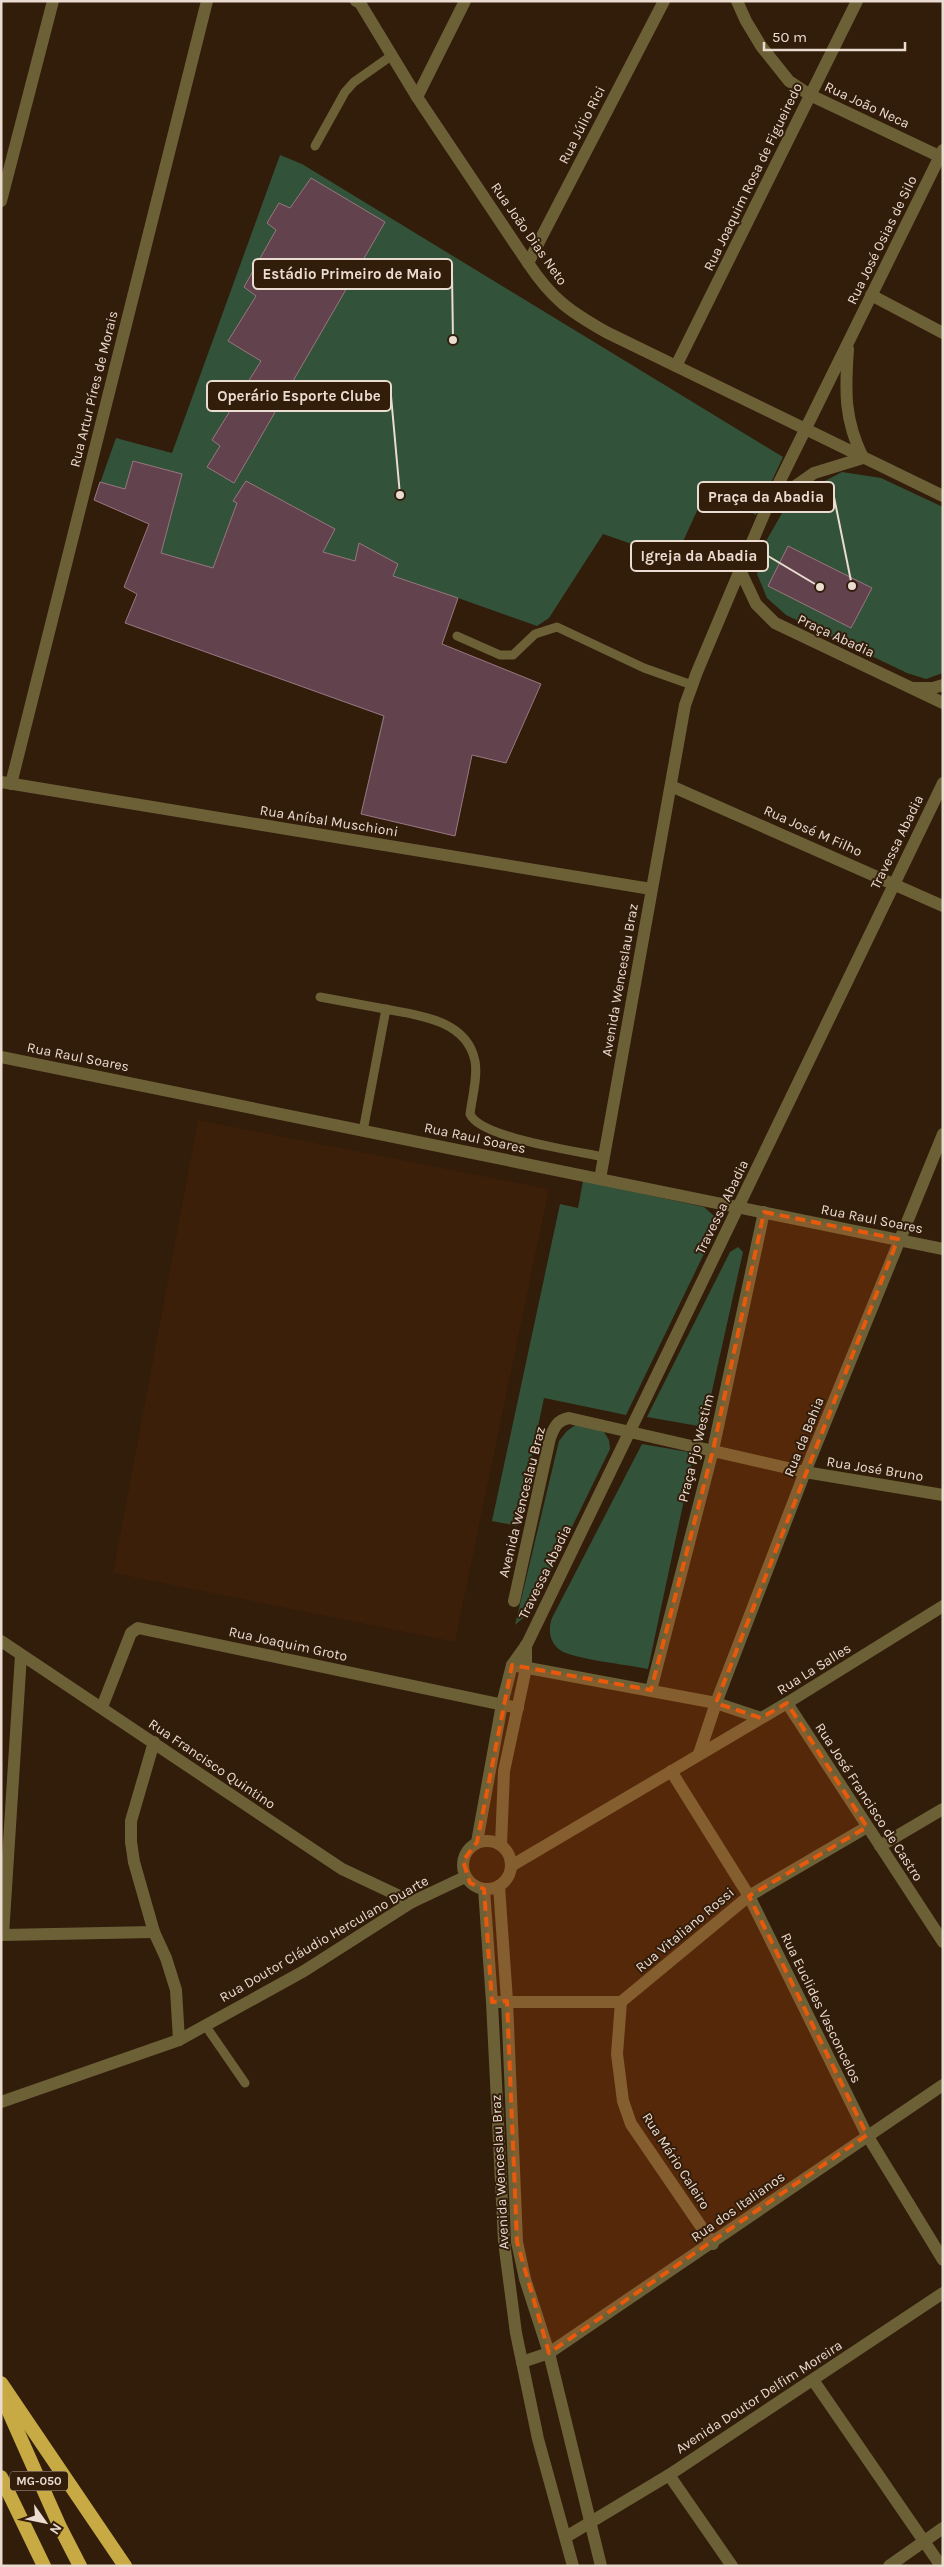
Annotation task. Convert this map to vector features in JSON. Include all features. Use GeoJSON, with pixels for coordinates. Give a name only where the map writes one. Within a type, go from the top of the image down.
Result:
{"type":"FeatureCollection","features":[{"type":"Feature","properties":{"kind":"highway"},"geometry":{"type":"LineString","coordinates":[[1,2384],[125,2566]]}},
{"type":"Feature","properties":{"kind":"highway","name":"MG-050"},"geometry":{"type":"LineString","coordinates":[[1,2394],[80,2566]]}},
{"type":"Feature","properties":{"kind":"highway","name":"MG-050"},"geometry":{"type":"LineString","coordinates":[[1,2477],[44,2566]]}},
{"type":"Feature","properties":{"kind":"street"},"geometry":{"type":"LineString","coordinates":[[1,201],[53,1]]}},
{"type":"Feature","properties":{"kind":"street","name":"Rua Artur Píres de Morais"},"geometry":{"type":"LineString","coordinates":[[6,783],[207,1]]}},
{"type":"Feature","properties":{"kind":"street"},"geometry":{"type":"LineString","coordinates":[[417,96],[465,1]]}},
{"type":"Feature","properties":{"kind":"street","name":"Rua Júlio Rici"},"geometry":{"type":"LineString","coordinates":[[528,264],[664,1]]}},
{"type":"Feature","properties":{"kind":"street","name":"Rua João Neca"},"geometry":{"type":"LineString","coordinates":[[737,1],[746,21],[775,66],[789,82],[810,95],[942,154]]}},
{"type":"Feature","properties":{"kind":"street","name":"Rua Joaquim Rosa de Figueiredo"},"geometry":{"type":"LineString","coordinates":[[676,366],[857,1]]}},
{"type":"Feature","properties":{"kind":"street","name":"Rua João Dias Neto"},"geometry":{"type":"LineString","coordinates":[[359,2],[391,56],[528,264],[546,290],[562,305],[606,332],[943,496]]}},
{"type":"Feature","properties":{"kind":"street","name":"Rua José Osias de Silo"},"geometry":{"type":"LineString","coordinates":[[671,786],[677,741],[692,685],[740,570],[768,505],[942,154]]}},
{"type":"Feature","properties":{"kind":"street"},"geometry":{"type":"LineString","coordinates":[[871,295],[943,332]]}},
{"type":"Feature","properties":{"kind":"street","name":"Rua José Osias de Silo"},"geometry":{"type":"LineString","coordinates":[[848,343],[846,409],[854,440],[863,458]]}},
{"type":"Feature","properties":{"kind":"street"},"geometry":{"type":"LineString","coordinates":[[768,505],[814,473],[863,458]]}},
{"type":"Feature","properties":{"kind":"street","name":"Praça Abadia"},"geometry":{"type":"LineString","coordinates":[[740,570],[756,604],[775,623],[943,703]]}},
{"type":"Feature","properties":{"kind":"street"},"geometry":{"type":"LineString","coordinates":[[911,688],[934,688],[943,685]]}},
{"type":"Feature","properties":{"kind":"street","name":"Travessa Abadia"},"geometry":{"type":"LineString","coordinates":[[502,1704],[512,1665],[526,1644],[630,1433],[943,782]]}},
{"type":"Feature","properties":{"kind":"street","name":"Rua Aníbal Muschioni"},"geometry":{"type":"LineString","coordinates":[[6,783],[651,890]]}},
{"type":"Feature","properties":{"kind":"street","name":"Rua José M Filho"},"geometry":{"type":"LineString","coordinates":[[671,786],[943,906]]}},
{"type":"Feature","properties":{"kind":"street","name":"Avenida Wenceslau Braz"},"geometry":{"type":"LineString","coordinates":[[600,1179],[671,786]]}},
{"type":"Feature","properties":{"kind":"street","name":"Rua Raul Soares"},"geometry":{"type":"LineString","coordinates":[[1,1057],[943,1248]]}},
{"type":"Feature","properties":{"kind":"street","name":"Rua da Bahia"},"geometry":{"type":"LineString","coordinates":[[699,1754],[716,1703],[805,1472],[898,1239],[943,1134]]}},
{"type":"Feature","properties":{"kind":"street","name":"Praça Pjo Westim"},"geometry":{"type":"LineString","coordinates":[[651,1690],[713,1450],[764,1212]]}},
{"type":"Feature","properties":{"kind":"street","name":"Avenida Wenceslau Braz"},"geometry":{"type":"LineString","coordinates":[[514,1601],[550,1438],[558,1422],[568,1418]]}},
{"type":"Feature","properties":{"kind":"street","name":"Rua José Bruno"},"geometry":{"type":"LineString","coordinates":[[568,1418],[805,1472],[943,1495]]}},
{"type":"Feature","properties":{"kind":"street","name":"Rua La Salles"},"geometry":{"type":"LineString","coordinates":[[699,1754],[786,1704],[943,1606]]}},
{"type":"Feature","properties":{"kind":"street","name":"Rua Joaquim Groto"},"geometry":{"type":"LineString","coordinates":[[102,1707],[132,1633],[138,1628],[518,1708]]}},
{"type":"Feature","properties":{"kind":"street","name":"Rua Francisco Quintino"},"geometry":{"type":"LineString","coordinates":[[1,1640],[342,1870],[412,1902]]}},
{"type":"Feature","properties":{"kind":"street","name":"Travessa Abadia"},"geometry":{"type":"LineString","coordinates":[[518,1708],[526,1668],[526,1644]]}},
{"type":"Feature","properties":{"kind":"street"},"geometry":{"type":"LineString","coordinates":[[21,1655],[2,1935],[154,1932]]}},
{"type":"Feature","properties":{"kind":"street"},"geometry":{"type":"LineString","coordinates":[[512,1665],[716,1703],[761,1718]]}},
{"type":"Feature","properties":{"kind":"street"},"geometry":{"type":"LineString","coordinates":[[477,1842],[502,1704]]}},
{"type":"Feature","properties":{"kind":"street","name":"Rua José Francisco de Castro"},"geometry":{"type":"LineString","coordinates":[[786,1704],[943,1942]]}},
{"type":"Feature","properties":{"kind":"street"},"geometry":{"type":"LineString","coordinates":[[501,1845],[504,1771],[518,1708]]}},
{"type":"Feature","properties":{"kind":"street"},"geometry":{"type":"LineString","coordinates":[[154,1742],[131,1821],[131,1842],[134,1862],[154,1932],[166,1958],[176,1990],[178,2040]]}},
{"type":"Feature","properties":{"kind":"street"},"geometry":{"type":"LineString","coordinates":[[511,1866],[699,1754]]}},
{"type":"Feature","properties":{"kind":"street","name":"Rua Euclides Vasconcelos"},"geometry":{"type":"LineString","coordinates":[[671,1771],[749,1896],[867,2135],[943,2260]]}},
{"type":"Feature","properties":{"kind":"street"},"geometry":{"type":"LineString","coordinates":[[880,1846],[943,1809]]}},
{"type":"Feature","properties":{"kind":"street","name":"Rua Vitaliano Rossi"},"geometry":{"type":"LineString","coordinates":[[621,2002],[749,1896],[867,1827]]}},
{"type":"Feature","properties":{"kind":"street"},"geometry":{"type":"LineString","coordinates":[[477,1842],[494,1842],[501,1845],[510,1858],[511,1866],[505,1881],[499,1886],[484,1889],[470,1883],[465,1877],[463,1861],[470,1847],[477,1842]]}},
{"type":"Feature","properties":{"kind":"street","name":"Rua Doutor Cláudio Herculano Duarte"},"geometry":{"type":"LineString","coordinates":[[1,2102],[178,2040],[304,1971],[412,1902],[465,1877]]}},
{"type":"Feature","properties":{"kind":"street","name":"Avenida Wenceslau Braz"},"geometry":{"type":"LineString","coordinates":[[499,1886],[508,2002],[517,2242],[525,2279],[549,2353],[601,2566]]}},
{"type":"Feature","properties":{"kind":"street","name":"Avenida Wenceslau Braz"},"geometry":{"type":"LineString","coordinates":[[484,1889],[492,2002],[504,2242],[522,2362],[538,2439],[574,2566]]}},
{"type":"Feature","properties":{"kind":"street"},"geometry":{"type":"LineString","coordinates":[[492,2002],[621,2002]]}},
{"type":"Feature","properties":{"kind":"street","name":"Rua Mário Caleiro"},"geometry":{"type":"LineString","coordinates":[[621,2002],[618,2054],[626,2108],[631,2124],[712,2244]]}},
{"type":"Feature","properties":{"kind":"street","name":"Rua dos Italianos"},"geometry":{"type":"LineString","coordinates":[[522,2362],[549,2353],[712,2244],[867,2135],[943,2085]]}},
{"type":"Feature","properties":{"kind":"street","name":"Avenida Doutor Delfim Moreira"},"geometry":{"type":"LineString","coordinates":[[566,2537],[669,2475],[943,2293]]}},
{"type":"Feature","properties":{"kind":"street"},"geometry":{"type":"LineString","coordinates":[[812,2380],[941,2566]]}},
{"type":"Feature","properties":{"kind":"street"},"geometry":{"type":"LineString","coordinates":[[669,2475],[732,2566]]}},
{"type":"Feature","properties":{"kind":"street"},"geometry":{"type":"LineString","coordinates":[[889,2566],[943,2528]]}},
{"type":"Feature","properties":{"kind":"lane"},"geometry":{"type":"LineString","coordinates":[[315,146],[345,92],[354,82],[391,56]]}},
{"type":"Feature","properties":{"kind":"lane"},"geometry":{"type":"LineString","coordinates":[[457,636],[500,655],[513,655],[536,634],[556,627],[644,668],[692,685]]}},
{"type":"Feature","properties":{"kind":"lane"},"geometry":{"type":"LineString","coordinates":[[320,997],[418,1014],[445,1024],[459,1032],[470,1044],[476,1062],[470,1114],[476,1123],[505,1135],[604,1157]]}},
{"type":"Feature","properties":{"kind":"lane"},"geometry":{"type":"LineString","coordinates":[[363,1131],[386,1009]]}},
{"type":"Feature","properties":{"kind":"lane"},"geometry":{"type":"LineString","coordinates":[[205,2025],[245,2083]]}},
{"type":"Feature","properties":{"kind":"highlighted area"},"geometry":{"type":"Polygon","coordinates":[[[764,1212],[898,1239],[716,1703],[761,1718],[787,1703],[867,1827],[749,1896],[867,2135],[549,2353],[517,2242],[507,2001],[492,2002],[484,1889],[470,1883],[463,1861],[477,1842],[512,1665],[651,1690],[713,1450],[764,1212]]]}},
{"type":"Feature","properties":{"kind":"shaded area"},"geometry":{"type":"Polygon","coordinates":[[[198,1120],[549,1189],[455,1642],[113,1573],[198,1120]]]}},
{"type":"Feature","properties":{"kind":"green space"},"geometry":{"type":"Polygon","coordinates":[[[280,155],[302,164],[783,457],[756,515],[707,489],[675,559],[603,534],[549,618],[537,626],[458,598],[442,644],[541,684],[506,763],[472,755],[455,836],[361,814],[383,716],[125,623],[137,594],[149,524],[94,500],[116,438],[172,453],[280,155]]]}},
{"type":"Feature","properties":{"kind":"green space"},"geometry":{"type":"Polygon","coordinates":[[[842,472],[881,478],[943,507],[943,673],[926,679],[907,673],[786,615],[767,598],[757,574],[761,550],[790,499],[842,472]]]}},
{"type":"Feature","properties":{"kind":"green space"},"geometry":{"type":"Polygon","coordinates":[[[583,1181],[704,1207],[714,1216],[715,1231],[626,1415],[544,1398],[517,1526],[492,1521],[560,1204],[578,1208],[583,1181]]]}},
{"type":"Feature","properties":{"kind":"green space"},"geometry":{"type":"Polygon","coordinates":[[[738,1247],[743,1252],[704,1427],[647,1417],[730,1252],[738,1247]]]}},
{"type":"Feature","properties":{"kind":"green space"},"geometry":{"type":"Polygon","coordinates":[[[577,1424],[604,1432],[609,1440],[610,1449],[531,1611],[515,1625],[559,1441],[567,1431],[577,1424]]]}},
{"type":"Feature","properties":{"kind":"green space"},"geometry":{"type":"Polygon","coordinates":[[[642,1444],[694,1453],[648,1669],[588,1659],[566,1653],[556,1647],[550,1631],[552,1618],[642,1444]]]}},
{"type":"Feature","properties":{"kind":"building"},"geometry":{"type":"Polygon","coordinates":[[[311,178],[385,222],[234,483],[207,467],[220,446],[212,440],[261,361],[228,341],[256,296],[244,287],[276,230],[267,223],[279,203],[290,208],[311,178]]]}},
{"type":"Feature","properties":{"kind":"building"},"geometry":{"type":"Polygon","coordinates":[[[133,461],[182,474],[161,553],[213,568],[237,503],[233,501],[246,481],[335,529],[323,552],[355,561],[359,543],[398,564],[393,576],[458,598],[442,644],[541,684],[506,763],[472,755],[455,836],[361,814],[384,716],[125,623],[137,594],[124,587],[149,524],[94,500],[100,482],[125,489],[133,461]]]}},
{"type":"Feature","properties":{"kind":"building"},"geometry":{"type":"Polygon","coordinates":[[[788,546],[872,588],[851,628],[768,586],[788,546]]]}},
{"type":"Feature","properties":{"kind":"place","name":"Estádio Primeiro de Maio"},"geometry":{"type":"Point","coordinates":[453,340]}},
{"type":"Feature","properties":{"kind":"place","name":"Operário Esporte Clube"},"geometry":{"type":"Point","coordinates":[400,495]}},
{"type":"Feature","properties":{"kind":"place","name":"Praça da Abadia"},"geometry":{"type":"Point","coordinates":[852,586]}},
{"type":"Feature","properties":{"kind":"place","name":"Igreja da Abadia"},"geometry":{"type":"Point","coordinates":[820,587]}}]}
